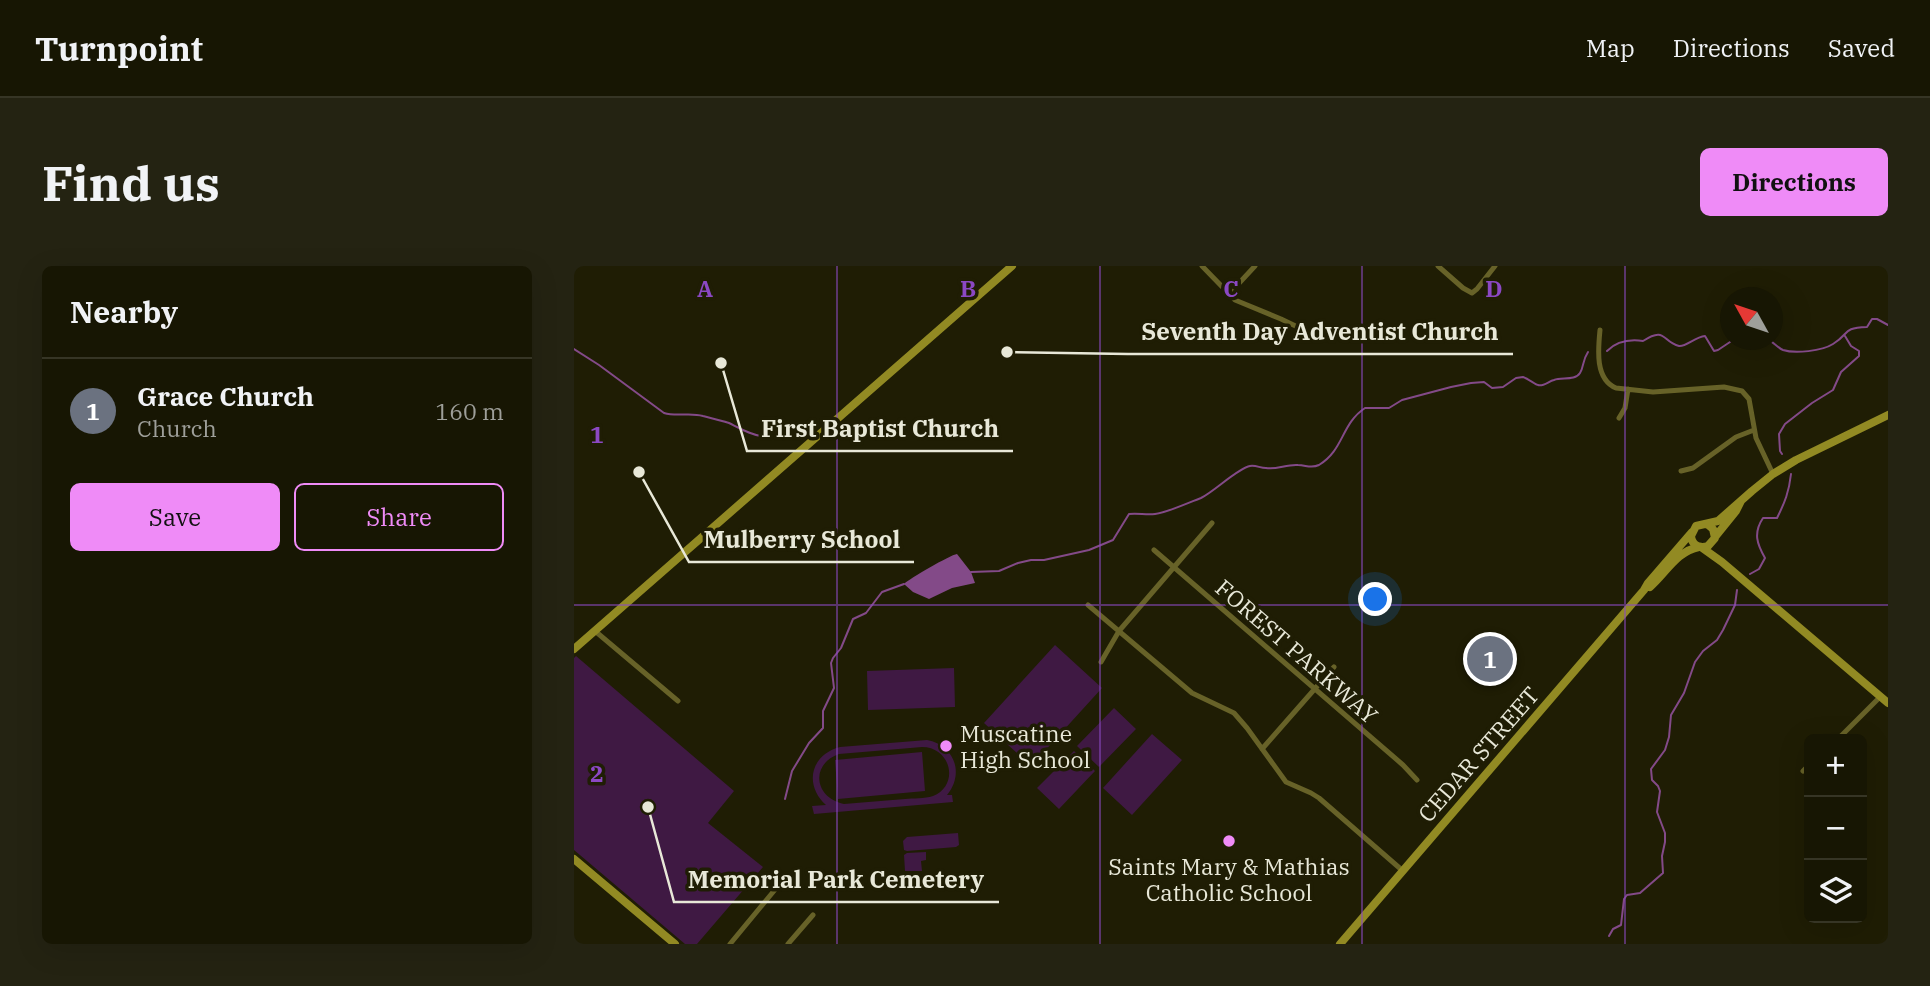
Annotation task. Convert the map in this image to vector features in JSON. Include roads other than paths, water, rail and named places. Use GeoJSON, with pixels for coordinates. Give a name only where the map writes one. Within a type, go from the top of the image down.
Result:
{"type":"FeatureCollection","features":[{"type":"Feature","properties":{"kind":"main road"},"geometry":{"type":"LineString","coordinates":[[574,649],[1012,266]]}},
{"type":"Feature","properties":{"kind":"main road"},"geometry":{"type":"LineString","coordinates":[[1888,415],[1812,451],[1773,474],[1732,506],[1718,521],[1699,524],[1692,532],[1693,542],[1722,562],[1888,704]]}},
{"type":"Feature","properties":{"kind":"main road"},"geometry":{"type":"LineString","coordinates":[[1700,547],[1708,546],[1741,501]]}},
{"type":"Feature","properties":{"kind":"main road"},"geometry":{"type":"LineString","coordinates":[[1707,524],[1713,529],[1722,562]]}},
{"type":"Feature","properties":{"kind":"main road","name":"CEDAR STREET"},"geometry":{"type":"LineString","coordinates":[[1342,943],[1692,532]]}},
{"type":"Feature","properties":{"kind":"main road","name":"CEDAR STREET"},"geometry":{"type":"LineString","coordinates":[[1644,590],[1652,587],[1683,554],[1691,548],[1700,547]]}},
{"type":"Feature","properties":{"kind":"main road"},"geometry":{"type":"LineString","coordinates":[[574,859],[675,944]]}},
{"type":"Feature","properties":{"kind":"street"},"geometry":{"type":"LineString","coordinates":[[1202,266],[1242,304],[1306,331]]}},
{"type":"Feature","properties":{"kind":"street"},"geometry":{"type":"LineString","coordinates":[[1229,294],[1255,266]]}},
{"type":"Feature","properties":{"kind":"street"},"geometry":{"type":"LineString","coordinates":[[1438,266],[1472,293],[1495,266]]}},
{"type":"Feature","properties":{"kind":"street"},"geometry":{"type":"LineString","coordinates":[[1600,330],[1598,347],[1603,379],[1611,386],[1672,391],[1710,386],[1737,389],[1749,399],[1754,430],[1762,454],[1773,474]]}},
{"type":"Feature","properties":{"kind":"street"},"geometry":{"type":"LineString","coordinates":[[1619,418],[1625,408],[1628,389]]}},
{"type":"Feature","properties":{"kind":"street"},"geometry":{"type":"LineString","coordinates":[[1681,471],[1693,468],[1736,437],[1754,430]]}},
{"type":"Feature","properties":{"kind":"street"},"geometry":{"type":"LineString","coordinates":[[1101,662],[1119,631],[1212,523]]}},
{"type":"Feature","properties":{"kind":"street","name":"FOREST PARKWAY"},"geometry":{"type":"LineString","coordinates":[[1154,550],[1417,780]]}},
{"type":"Feature","properties":{"kind":"street"},"geometry":{"type":"LineString","coordinates":[[1088,605],[1192,693],[1234,713],[1286,782],[1319,799],[1403,871]]}},
{"type":"Feature","properties":{"kind":"street"},"geometry":{"type":"LineString","coordinates":[[595,631],[678,701]]}},
{"type":"Feature","properties":{"kind":"street"},"geometry":{"type":"LineString","coordinates":[[1262,749],[1334,667]]}},
{"type":"Feature","properties":{"kind":"street"},"geometry":{"type":"LineString","coordinates":[[1843,734],[1880,697]]}},
{"type":"Feature","properties":{"kind":"street"},"geometry":{"type":"LineString","coordinates":[[730,944],[778,886]]}},
{"type":"Feature","properties":{"kind":"street"},"geometry":{"type":"LineString","coordinates":[[788,944],[813,915]]}},
{"type":"Feature","properties":{"kind":"waterway"},"geometry":{"type":"LineString","coordinates":[[1783,350],[1794,352],[1822,348],[1833,344],[1850,330],[1867,327],[1872,319],[1888,325]]}},
{"type":"Feature","properties":{"kind":"waterway"},"geometry":{"type":"LineString","coordinates":[[1607,351],[1619,343],[1643,341],[1656,335],[1663,336],[1679,346],[1705,336],[1714,351],[1720,349]]}},
{"type":"Feature","properties":{"kind":"waterway"},"geometry":{"type":"LineString","coordinates":[[1782,454],[1779,434],[1785,424],[1833,390],[1841,372],[1859,356],[1859,351],[1851,346],[1845,336]]}},
{"type":"Feature","properties":{"kind":"waterway"},"geometry":{"type":"LineString","coordinates":[[574,349],[664,413],[703,416],[765,437]]}},
{"type":"Feature","properties":{"kind":"waterway"},"geometry":{"type":"LineString","coordinates":[[971,572],[999,571],[1018,563],[1089,550],[1113,540],[1129,514],[1155,514],[1185,505],[1207,495],[1250,466],[1270,468],[1319,465],[1333,452],[1351,422],[1365,408],[1389,408],[1402,400],[1471,383],[1484,382],[1492,388],[1503,387],[1516,378],[1523,377],[1537,385],[1572,378],[1580,373],[1588,352]]}},
{"type":"Feature","properties":{"kind":"waterway"},"geometry":{"type":"LineString","coordinates":[[1750,574],[1759,569],[1765,558],[1757,538],[1760,523],[1763,518],[1777,518],[1786,497],[1791,474]]}},
{"type":"Feature","properties":{"kind":"waterway"},"geometry":{"type":"LineString","coordinates":[[785,799],[792,771],[809,743],[823,728],[823,711],[834,688],[831,663],[841,648],[853,619],[866,613],[882,592],[904,584]]}},
{"type":"Feature","properties":{"kind":"waterway"},"geometry":{"type":"LineString","coordinates":[[1609,936],[1613,929],[1621,925],[1624,899],[1627,895],[1640,893],[1663,873],[1665,833],[1657,812],[1660,791],[1652,780],[1651,769],[1665,750],[1671,715],[1684,693],[1695,662],[1723,630],[1735,605],[1737,590]]}},
{"type":"Feature","properties":{"kind":"place","name":"Seventh Day Adventist Church"},"geometry":{"type":"Point","coordinates":[1007,352]}},
{"type":"Feature","properties":{"kind":"place","name":"First Baptist Church"},"geometry":{"type":"Point","coordinates":[721,363]}},
{"type":"Feature","properties":{"kind":"place","name":"Mulberry School"},"geometry":{"type":"Point","coordinates":[639,472]}},
{"type":"Feature","properties":{"kind":"place","name":"Grace Church"},"geometry":{"type":"Point","coordinates":[1490,659]}},
{"type":"Feature","properties":{"kind":"place","name":"Muscatine High School"},"geometry":{"type":"Point","coordinates":[946,746]}},
{"type":"Feature","properties":{"kind":"place","name":"Memorial Park Cemetery"},"geometry":{"type":"Point","coordinates":[648,807]}},
{"type":"Feature","properties":{"kind":"place","name":"Saints Mary & Mathias Catholic School"},"geometry":{"type":"Point","coordinates":[1229,841]}}]}
